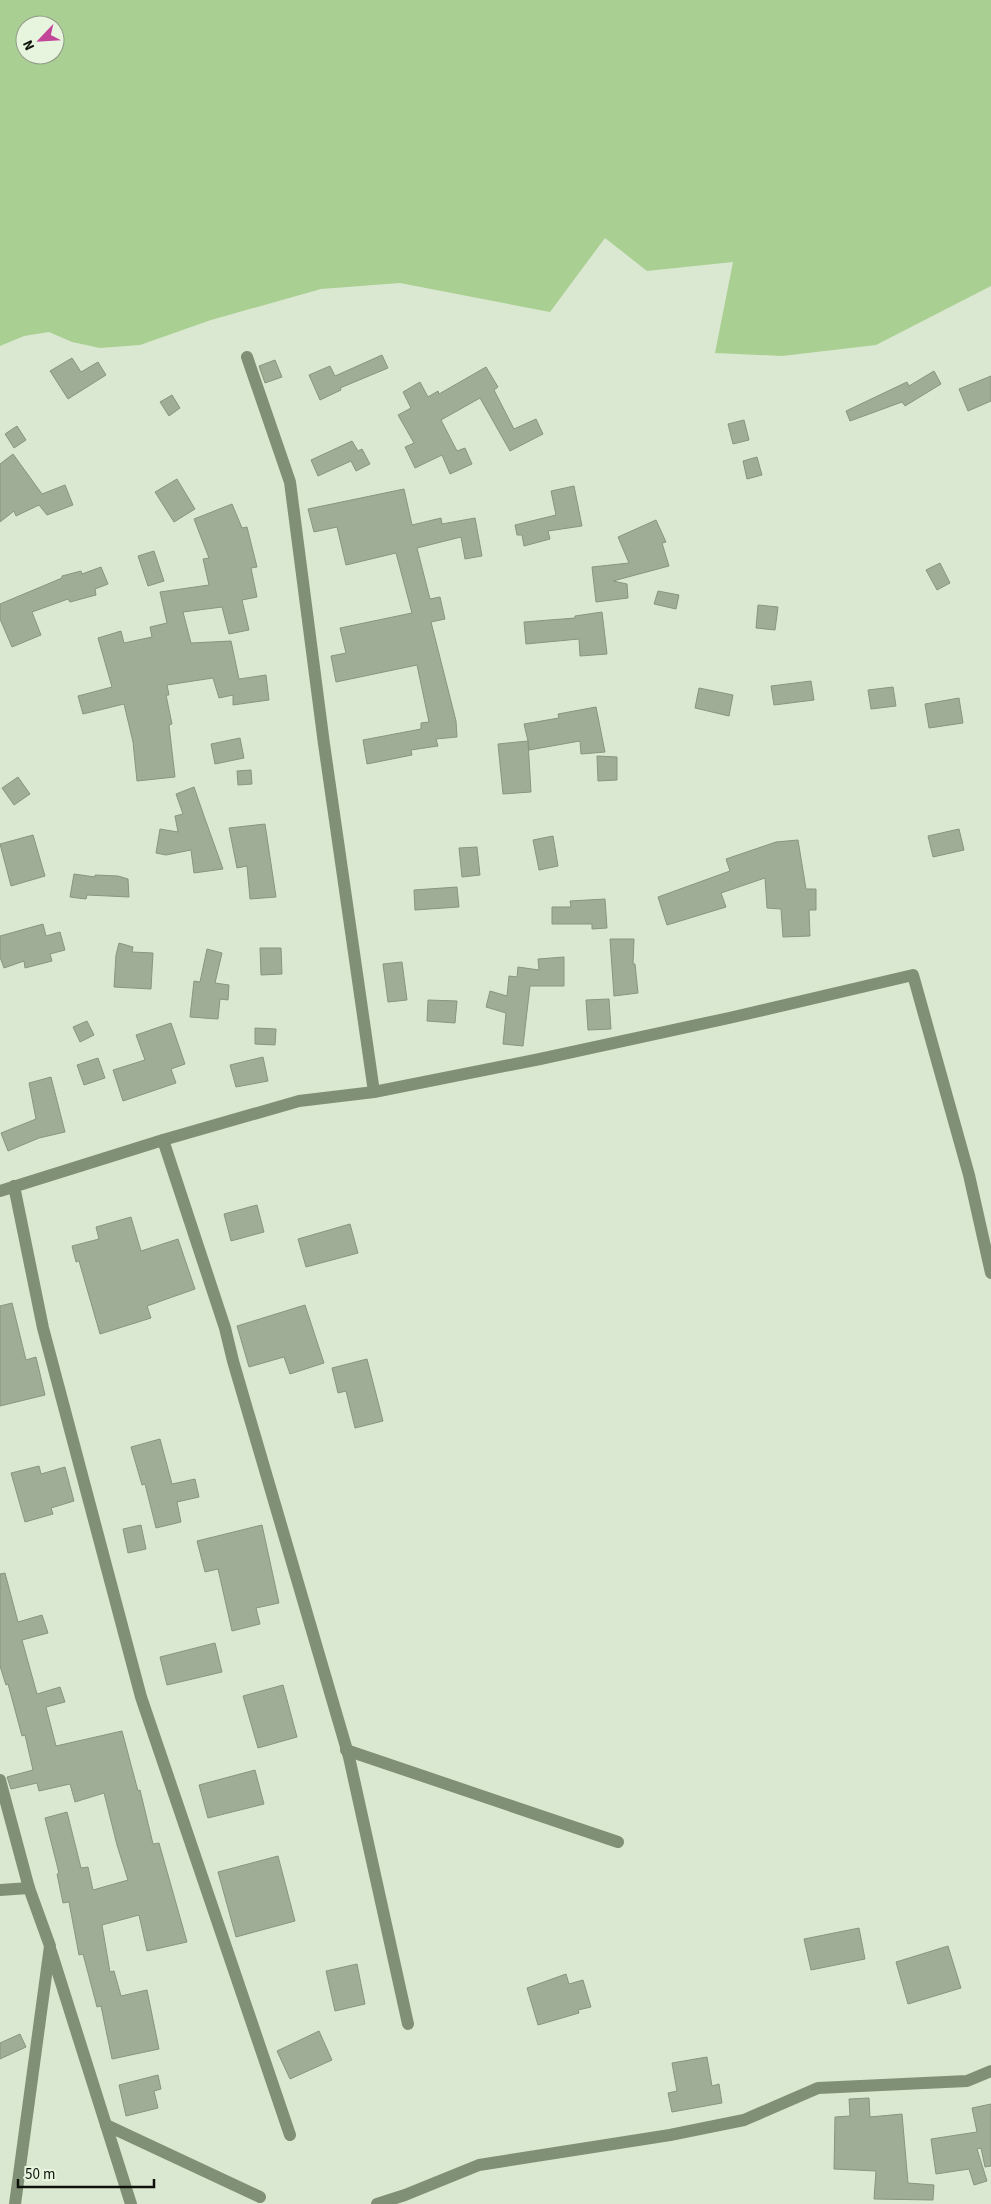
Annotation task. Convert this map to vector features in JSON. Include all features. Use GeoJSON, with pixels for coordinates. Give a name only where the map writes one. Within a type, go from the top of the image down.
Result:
{"type":"FeatureCollection","features":[{"type":"Feature","properties":{"kind":"street"},"geometry":{"type":"LineString","coordinates":[[247,357],[290,482],[322,735],[374,1092]]}},
{"type":"Feature","properties":{"kind":"street"},"geometry":{"type":"LineString","coordinates":[[0,1191],[164,1140],[299,1101],[374,1092],[729,1018],[913,975],[969,1175],[991,1273]]}},
{"type":"Feature","properties":{"kind":"street"},"geometry":{"type":"LineString","coordinates":[[164,1140],[225,1328],[233,1362],[349,1757],[408,2024]]}},
{"type":"Feature","properties":{"kind":"street"},"geometry":{"type":"LineString","coordinates":[[14,1186],[43,1328],[141,1697],[290,2135]]}},
{"type":"Feature","properties":{"kind":"street"},"geometry":{"type":"LineString","coordinates":[[346,1750],[618,1842]]}},
{"type":"Feature","properties":{"kind":"street"},"geometry":{"type":"LineString","coordinates":[[0,1780],[29,1888],[50,1946],[131,2204]]}},
{"type":"Feature","properties":{"kind":"street"},"geometry":{"type":"LineString","coordinates":[[0,1890],[29,1888]]}},
{"type":"Feature","properties":{"kind":"street"},"geometry":{"type":"LineString","coordinates":[[15,2204],[50,1946]]}},
{"type":"Feature","properties":{"kind":"street"},"geometry":{"type":"LineString","coordinates":[[377,2204],[405,2196],[479,2166],[670,2135],[744,2120],[818,2088],[967,2081],[991,2071]]}},
{"type":"Feature","properties":{"kind":"street"},"geometry":{"type":"LineString","coordinates":[[106,2125],[260,2197]]}},
{"type":"Feature","properties":{"kind":"shaded area"},"geometry":{"type":"Polygon","coordinates":[[[0,0],[991,0],[991,286],[876,345],[782,356],[715,353],[733,262],[647,271],[605,238],[550,312],[400,283],[321,289],[211,320],[140,345],[100,348],[72,342],[49,332],[24,336],[0,346],[0,0]]]}},
{"type":"Feature","properties":{"kind":"building"},"geometry":{"type":"Polygon","coordinates":[[[382,355],[388,368],[340,388],[341,390],[320,400],[309,375],[330,366],[335,376],[382,355]]]}},
{"type":"Feature","properties":{"kind":"building"},"geometry":{"type":"Polygon","coordinates":[[[72,358],[81,372],[98,362],[106,375],[68,399],[50,371],[72,358]]]}},
{"type":"Feature","properties":{"kind":"building"},"geometry":{"type":"Polygon","coordinates":[[[275,360],[282,377],[265,383],[259,366],[275,360]]]}},
{"type":"Feature","properties":{"kind":"building"},"geometry":{"type":"Polygon","coordinates":[[[486,367],[498,387],[494,390],[514,429],[536,419],[543,434],[510,451],[480,398],[441,420],[457,451],[465,448],[472,464],[450,474],[442,455],[415,468],[405,447],[414,443],[398,415],[411,408],[403,392],[420,382],[428,397],[438,391],[439,394],[486,367]]]}},
{"type":"Feature","properties":{"kind":"building"},"geometry":{"type":"Polygon","coordinates":[[[934,371],[941,384],[905,406],[902,402],[850,421],[846,411],[907,382],[909,386],[934,371]]]}},
{"type":"Feature","properties":{"kind":"building"},"geometry":{"type":"Polygon","coordinates":[[[991,376],[991,401],[968,411],[959,389],[991,376]]]}},
{"type":"Feature","properties":{"kind":"building"},"geometry":{"type":"Polygon","coordinates":[[[172,395],[180,408],[169,416],[160,402],[172,395]]]}},
{"type":"Feature","properties":{"kind":"building"},"geometry":{"type":"Polygon","coordinates":[[[744,420],[749,440],[733,444],[728,424],[744,420]]]}},
{"type":"Feature","properties":{"kind":"building"},"geometry":{"type":"Polygon","coordinates":[[[17,426],[26,440],[14,448],[5,434],[17,426]]]}},
{"type":"Feature","properties":{"kind":"building"},"geometry":{"type":"Polygon","coordinates":[[[352,441],[358,451],[362,449],[370,464],[356,471],[351,461],[318,476],[311,460],[352,441]]]}},
{"type":"Feature","properties":{"kind":"building"},"geometry":{"type":"Polygon","coordinates":[[[13,454],[42,494],[65,485],[73,505],[47,515],[39,505],[16,516],[14,511],[0,522],[0,464],[13,454]]]}},
{"type":"Feature","properties":{"kind":"building"},"geometry":{"type":"Polygon","coordinates":[[[757,457],[762,475],[747,479],[743,461],[757,457]]]}},
{"type":"Feature","properties":{"kind":"building"},"geometry":{"type":"Polygon","coordinates":[[[177,479],[195,509],[174,522],[155,492],[177,479]]]}},
{"type":"Feature","properties":{"kind":"building"},"geometry":{"type":"Polygon","coordinates":[[[574,486],[582,526],[548,531],[550,539],[524,546],[522,535],[517,535],[515,525],[556,515],[551,491],[574,486]]]}},
{"type":"Feature","properties":{"kind":"building"},"geometry":{"type":"Polygon","coordinates":[[[404,489],[412,525],[441,518],[442,524],[475,518],[482,556],[465,559],[461,537],[417,548],[430,599],[440,597],[445,619],[431,622],[456,721],[457,737],[436,739],[438,746],[411,750],[412,755],[367,764],[363,740],[421,729],[421,723],[429,722],[417,665],[336,682],[331,656],[346,653],[340,628],[412,613],[396,553],[346,565],[337,527],[314,532],[308,509],[404,489]]]}},
{"type":"Feature","properties":{"kind":"building"},"geometry":{"type":"Polygon","coordinates":[[[232,504],[242,528],[247,527],[257,567],[251,568],[257,597],[242,600],[249,630],[229,634],[222,607],[183,612],[191,643],[231,641],[239,679],[266,675],[269,700],[233,705],[233,695],[219,698],[213,678],[167,685],[169,695],[166,695],[172,724],[169,725],[175,777],[137,781],[133,742],[124,704],[83,714],[78,696],[112,687],[98,638],[121,631],[124,643],[152,637],[150,627],[167,623],[160,592],[209,585],[203,559],[209,558],[194,519],[232,504]]]}},
{"type":"Feature","properties":{"kind":"building"},"geometry":{"type":"Polygon","coordinates":[[[656,520],[666,542],[662,543],[669,566],[613,581],[627,584],[628,598],[596,602],[592,567],[629,563],[618,537],[656,520]]]}},
{"type":"Feature","properties":{"kind":"building"},"geometry":{"type":"Polygon","coordinates":[[[154,551],[164,581],[148,586],[138,556],[154,551]]]}},
{"type":"Feature","properties":{"kind":"building"},"geometry":{"type":"Polygon","coordinates":[[[940,563],[950,583],[937,590],[926,570],[940,563]]]}},
{"type":"Feature","properties":{"kind":"building"},"geometry":{"type":"Polygon","coordinates":[[[101,567],[108,584],[95,589],[96,595],[70,602],[68,599],[32,612],[41,635],[12,647],[0,619],[0,604],[62,578],[62,576],[81,571],[82,574],[101,567]]]}},
{"type":"Feature","properties":{"kind":"building"},"geometry":{"type":"Polygon","coordinates":[[[658,591],[679,595],[676,609],[654,604],[658,591]]]}},
{"type":"Feature","properties":{"kind":"building"},"geometry":{"type":"Polygon","coordinates":[[[758,605],[778,607],[775,630],[756,628],[758,605]]]}},
{"type":"Feature","properties":{"kind":"building"},"geometry":{"type":"Polygon","coordinates":[[[602,612],[607,654],[580,656],[579,639],[526,644],[524,622],[575,618],[575,616],[602,612]]]}},
{"type":"Feature","properties":{"kind":"building"},"geometry":{"type":"Polygon","coordinates":[[[811,681],[814,700],[774,705],[771,686],[811,681]]]}},
{"type":"Feature","properties":{"kind":"building"},"geometry":{"type":"Polygon","coordinates":[[[893,687],[896,706],[871,709],[868,690],[893,687]]]}},
{"type":"Feature","properties":{"kind":"building"},"geometry":{"type":"Polygon","coordinates":[[[699,688],[733,695],[729,716],[695,708],[699,688]]]}},
{"type":"Feature","properties":{"kind":"building"},"geometry":{"type":"Polygon","coordinates":[[[959,698],[963,723],[929,728],[925,704],[959,698]]]}},
{"type":"Feature","properties":{"kind":"building"},"geometry":{"type":"Polygon","coordinates":[[[596,707],[605,752],[581,754],[580,741],[529,750],[524,724],[559,718],[558,714],[596,707]]]}},
{"type":"Feature","properties":{"kind":"building"},"geometry":{"type":"Polygon","coordinates":[[[240,738],[244,758],[215,764],[211,744],[240,738]]]}},
{"type":"Feature","properties":{"kind":"building"},"geometry":{"type":"Polygon","coordinates":[[[528,741],[531,792],[503,794],[498,744],[528,741]]]}},
{"type":"Feature","properties":{"kind":"building"},"geometry":{"type":"Polygon","coordinates":[[[597,756],[617,757],[617,780],[598,781],[597,756]]]}},
{"type":"Feature","properties":{"kind":"building"},"geometry":{"type":"Polygon","coordinates":[[[251,770],[252,784],[238,785],[237,771],[251,770]]]}},
{"type":"Feature","properties":{"kind":"building"},"geometry":{"type":"Polygon","coordinates":[[[18,777],[30,794],[14,805],[2,788],[18,777]]]}},
{"type":"Feature","properties":{"kind":"building"},"geometry":{"type":"Polygon","coordinates":[[[194,787],[223,869],[194,873],[191,850],[166,855],[156,853],[160,829],[178,832],[175,816],[183,814],[176,794],[194,787]]]}},
{"type":"Feature","properties":{"kind":"building"},"geometry":{"type":"Polygon","coordinates":[[[265,824],[276,897],[250,899],[247,866],[237,868],[229,828],[265,824]]]}},
{"type":"Feature","properties":{"kind":"building"},"geometry":{"type":"Polygon","coordinates":[[[959,829],[964,850],[933,857],[928,836],[959,829]]]}},
{"type":"Feature","properties":{"kind":"building"},"geometry":{"type":"Polygon","coordinates":[[[33,835],[45,876],[11,886],[0,844],[33,835]]]}},
{"type":"Feature","properties":{"kind":"building"},"geometry":{"type":"Polygon","coordinates":[[[553,836],[558,866],[539,870],[533,840],[553,836]]]}},
{"type":"Feature","properties":{"kind":"building"},"geometry":{"type":"Polygon","coordinates":[[[798,840],[806,889],[816,889],[816,910],[809,910],[810,936],[783,937],[781,909],[767,908],[765,878],[721,893],[726,907],[667,925],[658,897],[730,871],[726,859],[776,842],[798,840]]]}},
{"type":"Feature","properties":{"kind":"building"},"geometry":{"type":"Polygon","coordinates":[[[477,847],[480,875],[462,877],[459,848],[477,847]]]}},
{"type":"Feature","properties":{"kind":"building"},"geometry":{"type":"Polygon","coordinates":[[[74,874],[95,877],[95,875],[118,876],[128,879],[129,897],[87,895],[86,899],[70,897],[74,874]]]}},
{"type":"Feature","properties":{"kind":"building"},"geometry":{"type":"Polygon","coordinates":[[[457,887],[459,907],[415,910],[414,890],[457,887]]]}},
{"type":"Feature","properties":{"kind":"building"},"geometry":{"type":"Polygon","coordinates":[[[605,899],[607,928],[592,929],[592,924],[552,924],[552,907],[571,907],[570,901],[605,899]]]}},
{"type":"Feature","properties":{"kind":"building"},"geometry":{"type":"Polygon","coordinates":[[[43,924],[46,936],[60,932],[65,950],[50,954],[52,961],[25,968],[24,961],[4,968],[0,957],[0,936],[43,924]]]}},
{"type":"Feature","properties":{"kind":"building"},"geometry":{"type":"Polygon","coordinates":[[[610,939],[634,939],[633,964],[635,964],[638,993],[614,996],[610,939]]]}},
{"type":"Feature","properties":{"kind":"building"},"geometry":{"type":"Polygon","coordinates":[[[119,943],[133,947],[132,952],[153,953],[151,989],[114,987],[116,955],[119,943]]]}},
{"type":"Feature","properties":{"kind":"building"},"geometry":{"type":"Polygon","coordinates":[[[260,948],[281,948],[282,974],[261,975],[260,948]]]}},
{"type":"Feature","properties":{"kind":"building"},"geometry":{"type":"Polygon","coordinates":[[[207,949],[222,953],[215,983],[229,985],[228,1000],[220,999],[218,1019],[190,1017],[194,981],[200,982],[207,949]]]}},
{"type":"Feature","properties":{"kind":"building"},"geometry":{"type":"Polygon","coordinates":[[[564,957],[564,986],[530,986],[523,1046],[503,1044],[506,1013],[486,1007],[490,991],[507,996],[509,976],[517,977],[518,967],[539,970],[538,959],[564,957]]]}},
{"type":"Feature","properties":{"kind":"building"},"geometry":{"type":"Polygon","coordinates":[[[402,962],[407,1000],[388,1002],[383,964],[402,962]]]}},
{"type":"Feature","properties":{"kind":"building"},"geometry":{"type":"Polygon","coordinates":[[[609,999],[611,1029],[588,1030],[586,1000],[609,999]]]}},
{"type":"Feature","properties":{"kind":"building"},"geometry":{"type":"Polygon","coordinates":[[[428,1000],[457,1001],[455,1023],[427,1021],[428,1000]]]}},
{"type":"Feature","properties":{"kind":"building"},"geometry":{"type":"Polygon","coordinates":[[[87,1021],[94,1035],[80,1042],[73,1027],[87,1021]]]}},
{"type":"Feature","properties":{"kind":"building"},"geometry":{"type":"Polygon","coordinates":[[[171,1023],[185,1064],[171,1069],[176,1083],[123,1101],[113,1070],[145,1060],[136,1035],[171,1023]]]}},
{"type":"Feature","properties":{"kind":"building"},"geometry":{"type":"Polygon","coordinates":[[[255,1028],[276,1029],[275,1045],[255,1044],[255,1028]]]}},
{"type":"Feature","properties":{"kind":"building"},"geometry":{"type":"Polygon","coordinates":[[[263,1057],[268,1081],[236,1087],[230,1065],[263,1057]]]}},
{"type":"Feature","properties":{"kind":"building"},"geometry":{"type":"Polygon","coordinates":[[[98,1058],[105,1078],[84,1085],[77,1065],[98,1058]]]}},
{"type":"Feature","properties":{"kind":"building"},"geometry":{"type":"Polygon","coordinates":[[[51,1077],[65,1132],[39,1138],[8,1151],[1,1133],[36,1119],[29,1083],[51,1077]]]}},
{"type":"Feature","properties":{"kind":"building"},"geometry":{"type":"Polygon","coordinates":[[[257,1205],[264,1232],[231,1241],[224,1214],[257,1205]]]}},
{"type":"Feature","properties":{"kind":"building"},"geometry":{"type":"Polygon","coordinates":[[[131,1217],[141,1251],[178,1239],[195,1289],[147,1306],[151,1318],[100,1334],[79,1261],[76,1262],[72,1246],[99,1239],[96,1227],[131,1217]]]}},
{"type":"Feature","properties":{"kind":"building"},"geometry":{"type":"Polygon","coordinates":[[[350,1224],[358,1253],[306,1267],[298,1239],[350,1224]]]}},
{"type":"Feature","properties":{"kind":"building"},"geometry":{"type":"Polygon","coordinates":[[[12,1303],[26,1360],[36,1357],[45,1395],[0,1406],[0,1306],[12,1303]]]}},
{"type":"Feature","properties":{"kind":"building"},"geometry":{"type":"Polygon","coordinates":[[[305,1305],[324,1363],[290,1374],[284,1357],[249,1367],[237,1326],[305,1305]]]}},
{"type":"Feature","properties":{"kind":"building"},"geometry":{"type":"Polygon","coordinates":[[[367,1359],[383,1421],[355,1428],[346,1391],[338,1393],[332,1368],[367,1359]]]}},
{"type":"Feature","properties":{"kind":"building"},"geometry":{"type":"Polygon","coordinates":[[[160,1439],[172,1484],[195,1479],[199,1497],[177,1502],[181,1522],[156,1528],[145,1484],[142,1485],[131,1447],[160,1439]]]}},
{"type":"Feature","properties":{"kind":"building"},"geometry":{"type":"Polygon","coordinates":[[[39,1466],[41,1474],[65,1467],[74,1501],[51,1508],[53,1514],[25,1522],[11,1473],[39,1466]]]}},
{"type":"Feature","properties":{"kind":"building"},"geometry":{"type":"Polygon","coordinates":[[[141,1525],[146,1549],[128,1553],[123,1529],[141,1525]]]}},
{"type":"Feature","properties":{"kind":"building"},"geometry":{"type":"Polygon","coordinates":[[[262,1525],[279,1603],[256,1608],[260,1624],[232,1631],[218,1569],[205,1572],[197,1541],[262,1525]]]}},
{"type":"Feature","properties":{"kind":"building"},"geometry":{"type":"Polygon","coordinates":[[[5,1573],[18,1622],[42,1615],[48,1633],[22,1640],[37,1694],[60,1687],[65,1702],[46,1707],[56,1746],[122,1731],[138,1791],[140,1790],[153,1844],[159,1843],[187,1942],[147,1951],[139,1915],[102,1925],[110,1972],[114,1971],[121,1996],[147,1990],[159,2049],[112,2059],[101,2006],[97,2007],[83,1954],[79,1955],[69,1902],[63,1903],[57,1874],[59,1873],[45,1818],[67,1812],[81,1868],[88,1867],[93,1890],[128,1880],[104,1793],[75,1802],[70,1784],[39,1791],[37,1783],[11,1789],[7,1777],[33,1770],[25,1735],[22,1736],[8,1684],[6,1685],[0,1666],[0,1574],[5,1573]]]}},
{"type":"Feature","properties":{"kind":"building"},"geometry":{"type":"Polygon","coordinates":[[[215,1643],[222,1672],[167,1685],[160,1657],[215,1643]]]}},
{"type":"Feature","properties":{"kind":"building"},"geometry":{"type":"Polygon","coordinates":[[[283,1685],[297,1737],[258,1748],[243,1696],[283,1685]]]}},
{"type":"Feature","properties":{"kind":"building"},"geometry":{"type":"Polygon","coordinates":[[[255,1770],[264,1804],[208,1818],[199,1785],[255,1770]]]}},
{"type":"Feature","properties":{"kind":"building"},"geometry":{"type":"Polygon","coordinates":[[[278,1856],[295,1921],[236,1937],[218,1872],[278,1856]]]}},
{"type":"Feature","properties":{"kind":"building"},"geometry":{"type":"Polygon","coordinates":[[[859,1928],[865,1959],[811,1970],[804,1939],[859,1928]]]}},
{"type":"Feature","properties":{"kind":"building"},"geometry":{"type":"Polygon","coordinates":[[[948,1946],[961,1988],[908,2004],[896,1962],[948,1946]]]}},
{"type":"Feature","properties":{"kind":"building"},"geometry":{"type":"Polygon","coordinates":[[[357,1964],[365,2004],[335,2011],[326,1971],[357,1964]]]}},
{"type":"Feature","properties":{"kind":"building"},"geometry":{"type":"Polygon","coordinates":[[[566,1974],[569,1984],[583,1980],[591,2007],[578,2010],[579,2013],[538,2025],[527,1988],[566,1974]]]}},
{"type":"Feature","properties":{"kind":"building"},"geometry":{"type":"Polygon","coordinates":[[[319,2031],[332,2060],[290,2079],[277,2051],[319,2031]]]}},
{"type":"Feature","properties":{"kind":"building"},"geometry":{"type":"Polygon","coordinates":[[[20,2034],[26,2047],[0,2059],[0,2043],[20,2034]]]}},
{"type":"Feature","properties":{"kind":"building"},"geometry":{"type":"Polygon","coordinates":[[[707,2057],[712,2086],[719,2084],[722,2103],[672,2112],[668,2093],[677,2091],[672,2063],[707,2057]]]}},
{"type":"Feature","properties":{"kind":"building"},"geometry":{"type":"Polygon","coordinates":[[[158,2075],[161,2089],[154,2091],[158,2108],[126,2116],[119,2085],[158,2075]]]}},
{"type":"Feature","properties":{"kind":"building"},"geometry":{"type":"Polygon","coordinates":[[[869,2098],[870,2117],[902,2114],[908,2183],[934,2185],[933,2200],[874,2199],[876,2171],[834,2169],[835,2117],[850,2116],[849,2099],[869,2098]]]}},
{"type":"Feature","properties":{"kind":"building"},"geometry":{"type":"Polygon","coordinates":[[[991,2104],[991,2166],[985,2167],[981,2148],[977,2149],[987,2181],[974,2185],[969,2169],[936,2174],[931,2139],[977,2132],[972,2108],[991,2104]]]}}]}
